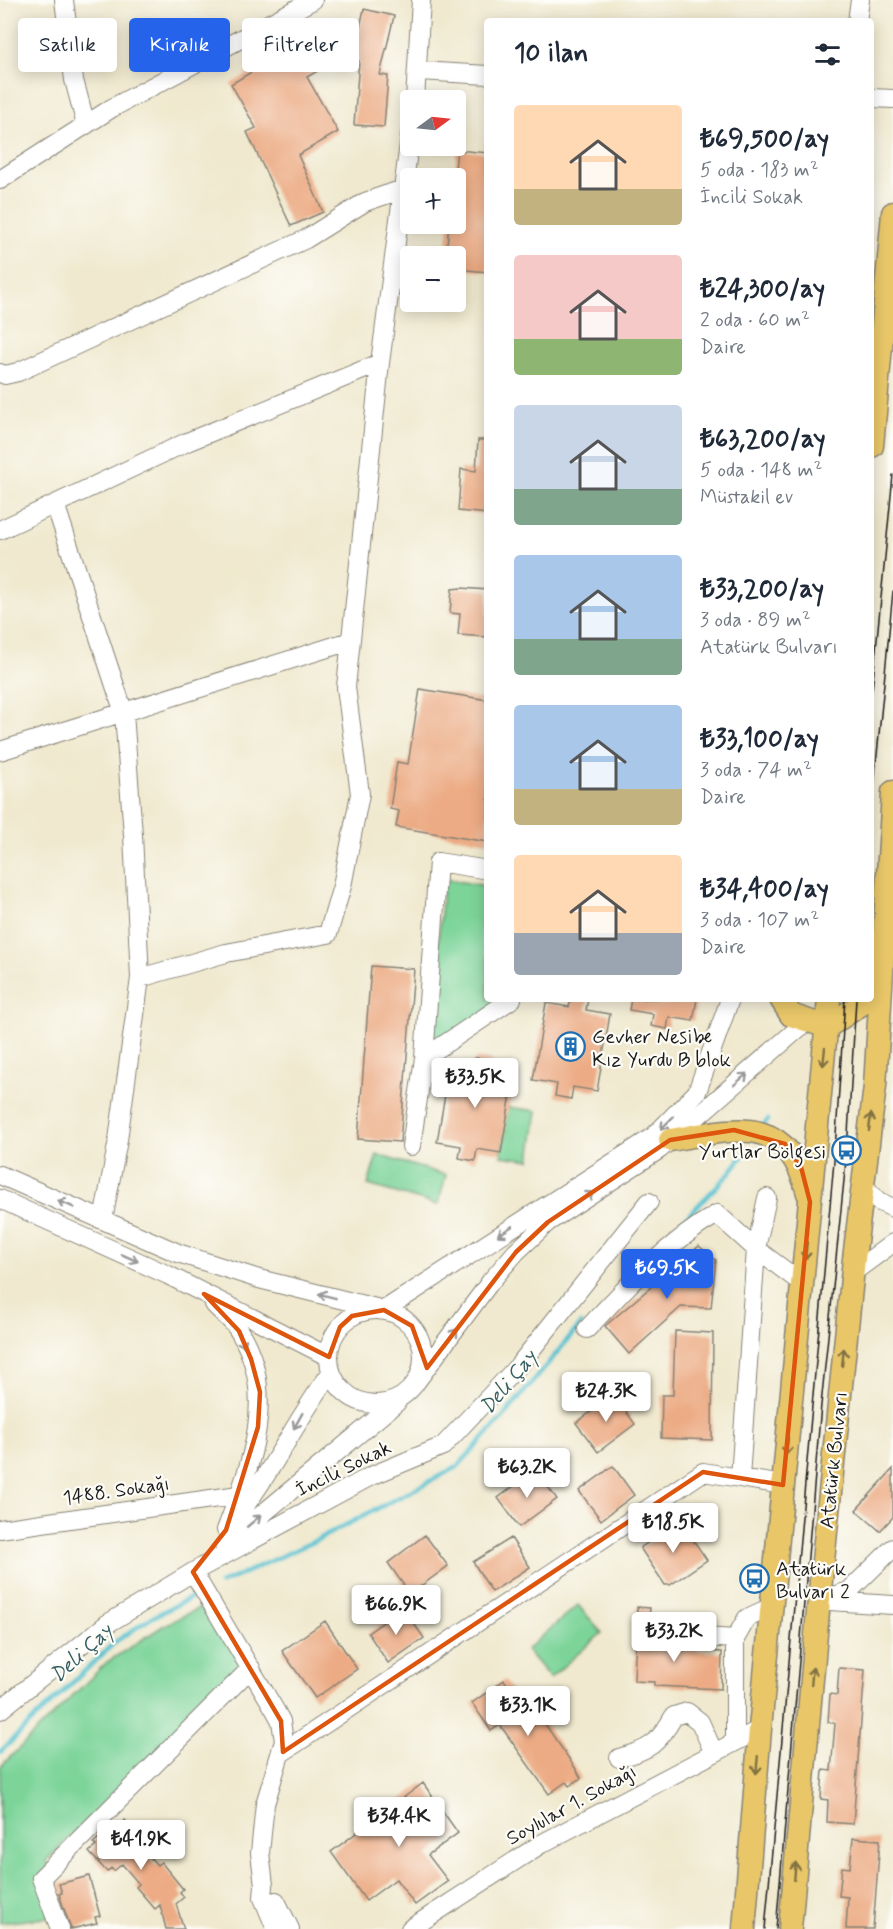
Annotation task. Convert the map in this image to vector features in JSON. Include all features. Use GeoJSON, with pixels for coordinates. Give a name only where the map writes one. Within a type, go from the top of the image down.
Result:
{"type":"FeatureCollection","features":[{"type":"Feature","properties":{"kind":"main road"},"geometry":{"type":"LineString","coordinates":[[874,390],[876,333],[893,213]]}},
{"type":"Feature","properties":{"kind":"main road","name":"Atatürk Bulvarı"},"geometry":{"type":"LineString","coordinates":[[790,1929],[819,1600],[852,1273],[875,1086],[887,809]]}},
{"type":"Feature","properties":{"kind":"main road"},"geometry":{"type":"LineString","coordinates":[[783,1002],[791,1015],[817,1024],[859,1002]]}},
{"type":"Feature","properties":{"kind":"main road"},"geometry":{"type":"LineString","coordinates":[[744,1929],[771,1607],[810,1202],[817,1024],[828,1002]]}},
{"type":"Feature","properties":{"kind":"main road"},"geometry":{"type":"LineString","coordinates":[[875,1086],[893,1047]]}},
{"type":"Feature","properties":{"kind":"main road"},"geometry":{"type":"LineString","coordinates":[[670,1140],[734,1130],[758,1133],[785,1144],[801,1167],[810,1202]]}},
{"type":"Feature","properties":{"kind":"street"},"geometry":{"type":"LineString","coordinates":[[64,0],[74,80],[86,125]]}},
{"type":"Feature","properties":{"kind":"street"},"geometry":{"type":"LineString","coordinates":[[0,180],[86,125],[313,0]]}},
{"type":"Feature","properties":{"kind":"street"},"geometry":{"type":"LineString","coordinates":[[416,90],[421,0]]}},
{"type":"Feature","properties":{"kind":"street"},"geometry":{"type":"LineString","coordinates":[[857,18],[860,0]]}},
{"type":"Feature","properties":{"kind":"street"},"geometry":{"type":"LineString","coordinates":[[418,71],[484,75]]}},
{"type":"Feature","properties":{"kind":"street"},"geometry":{"type":"LineString","coordinates":[[874,98],[893,99]]}},
{"type":"Feature","properties":{"kind":"street"},"geometry":{"type":"LineString","coordinates":[[0,374],[18,372],[216,283],[306,239],[365,202],[400,190]]}},
{"type":"Feature","properties":{"kind":"street"},"geometry":{"type":"LineString","coordinates":[[140,978],[226,953],[328,934],[342,886],[360,794],[346,687],[380,363],[400,212]]}},
{"type":"Feature","properties":{"kind":"street"},"geometry":{"type":"LineString","coordinates":[[0,530],[188,442],[380,363]]}},
{"type":"Feature","properties":{"kind":"street"},"geometry":{"type":"LineString","coordinates":[[55,504],[124,713],[140,978],[118,1140],[103,1220]]}},
{"type":"Feature","properties":{"kind":"street"},"geometry":{"type":"LineString","coordinates":[[0,751],[350,641]]}},
{"type":"Feature","properties":{"kind":"street"},"geometry":{"type":"LineString","coordinates":[[411,1146],[424,1058],[438,862],[484,869]]}},
{"type":"Feature","properties":{"kind":"street"},"geometry":{"type":"LineString","coordinates":[[424,1058],[508,1002]]}},
{"type":"Feature","properties":{"kind":"street"},"geometry":{"type":"LineString","coordinates":[[193,1572],[263,1479],[330,1365],[332,1341],[346,1321],[368,1311],[384,1310],[653,1137],[697,1092],[729,1002]]}},
{"type":"Feature","properties":{"kind":"street"},"geometry":{"type":"LineString","coordinates":[[193,1572],[411,1388],[491,1281],[516,1252],[548,1222],[670,1140],[817,1024]]}},
{"type":"Feature","properties":{"kind":"street"},"geometry":{"type":"LineString","coordinates":[[0,1175],[178,1252],[259,1279],[384,1310],[399,1316],[412,1326],[420,1339],[423,1354],[422,1369],[411,1388],[394,1402],[379,1405],[350,1398],[339,1387],[330,1365],[204,1294],[0,1199]]}},
{"type":"Feature","properties":{"kind":"street"},"geometry":{"type":"LineString","coordinates":[[862,1185],[878,1201],[893,1208]]}},
{"type":"Feature","properties":{"kind":"street"},"geometry":{"type":"LineString","coordinates":[[740,1478],[756,1249],[767,1198]]}},
{"type":"Feature","properties":{"kind":"street","name":"İncili Sokak"},"geometry":{"type":"LineString","coordinates":[[0,1710],[107,1624],[193,1572],[371,1476],[443,1446],[519,1365],[649,1202]]}},
{"type":"Feature","properties":{"kind":"street"},"geometry":{"type":"LineString","coordinates":[[587,1329],[626,1287],[694,1227],[717,1214],[756,1249],[802,1284]]}},
{"type":"Feature","properties":{"kind":"street"},"geometry":{"type":"LineString","coordinates":[[852,1273],[893,1243]]}},
{"type":"Feature","properties":{"kind":"street"},"geometry":{"type":"LineString","coordinates":[[204,1294],[238,1331],[251,1359],[260,1392],[258,1427],[239,1495],[226,1530]]}},
{"type":"Feature","properties":{"kind":"street"},"geometry":{"type":"LineString","coordinates":[[283,1752],[703,1472],[783,1485]]}},
{"type":"Feature","properties":{"kind":"street","name":"1488. Sokağı"},"geometry":{"type":"LineString","coordinates":[[0,1529],[239,1495]]}},
{"type":"Feature","properties":{"kind":"street"},"geometry":{"type":"LineString","coordinates":[[819,1600],[849,1591],[893,1548]]}},
{"type":"Feature","properties":{"kind":"street"},"geometry":{"type":"LineString","coordinates":[[193,1572],[280,1721],[285,1741],[262,1822],[260,1853],[264,1885],[263,1898],[276,1929]]}},
{"type":"Feature","properties":{"kind":"street"},"geometry":{"type":"LineString","coordinates":[[819,1600],[893,1605]]}},
{"type":"Feature","properties":{"kind":"street"},"geometry":{"type":"LineString","coordinates":[[735,1742],[735,1639],[747,1618],[771,1607]]}},
{"type":"Feature","properties":{"kind":"street"},"geometry":{"type":"LineString","coordinates":[[658,1634],[735,1639]]}},
{"type":"Feature","properties":{"kind":"street"},"geometry":{"type":"LineString","coordinates":[[60,1929],[41,1878],[251,1668]]}},
{"type":"Feature","properties":{"kind":"street"},"geometry":{"type":"LineString","coordinates":[[619,1758],[646,1751],[662,1736],[674,1716],[687,1712],[700,1722],[714,1753]]}},
{"type":"Feature","properties":{"kind":"street","name":"Soylular 1. Sokağı"},"geometry":{"type":"LineString","coordinates":[[410,1929],[541,1844],[760,1729]]}},
{"type":"Feature","properties":{"kind":"street"},"geometry":{"type":"LineString","coordinates":[[264,1885],[273,1895],[290,1929]]}},
{"type":"Feature","properties":{"kind":"highlighted area"},"geometry":{"type":"Polygon","coordinates":[[[734,1130],[785,1144],[801,1167],[810,1202],[783,1485],[703,1472],[283,1752],[281,1721],[193,1572],[226,1530],[258,1427],[260,1392],[251,1359],[239,1331],[204,1294],[329,1357],[340,1327],[352,1316],[384,1310],[412,1326],[427,1368],[516,1252],[548,1222],[670,1140],[734,1130]]]}},
{"type":"Feature","properties":{"kind":"green space"},"geometry":{"type":"Polygon","coordinates":[[[444,879],[484,886],[484,1002],[503,1002],[428,1052],[444,879]]]}},
{"type":"Feature","properties":{"kind":"green space"},"geometry":{"type":"Polygon","coordinates":[[[508,1107],[537,1111],[530,1160],[501,1156],[508,1107]]]}},
{"type":"Feature","properties":{"kind":"green space"},"geometry":{"type":"Polygon","coordinates":[[[377,1155],[446,1175],[438,1205],[368,1185],[377,1155]]]}},
{"type":"Feature","properties":{"kind":"green space"},"geometry":{"type":"Polygon","coordinates":[[[211,1602],[244,1664],[47,1860],[64,1916],[0,1923],[0,1767],[107,1662],[163,1626],[211,1602]]]}},
{"type":"Feature","properties":{"kind":"green space"},"geometry":{"type":"Polygon","coordinates":[[[578,1605],[602,1633],[550,1678],[526,1650],[578,1605]]]}},
{"type":"Feature","properties":{"kind":"building"},"geometry":{"type":"Polygon","coordinates":[[[364,9],[394,16],[380,75],[388,76],[384,127],[354,125],[359,72],[359,32],[364,9]]]}},
{"type":"Feature","properties":{"kind":"building"},"geometry":{"type":"Polygon","coordinates":[[[251,72],[316,72],[307,77],[338,132],[298,155],[323,212],[291,226],[247,132],[256,128],[231,84],[251,72]]]}},
{"type":"Feature","properties":{"kind":"building"},"geometry":{"type":"Polygon","coordinates":[[[466,151],[484,153],[484,272],[466,270],[466,246],[447,246],[448,234],[466,234],[466,168],[455,168],[456,156],[466,156],[466,151]]]}},
{"type":"Feature","properties":{"kind":"building"},"geometry":{"type":"Polygon","coordinates":[[[478,440],[484,440],[484,514],[458,511],[461,469],[476,471],[478,440]]]}},
{"type":"Feature","properties":{"kind":"building"},"geometry":{"type":"Polygon","coordinates":[[[452,589],[484,590],[484,637],[458,635],[460,614],[450,613],[452,589]]]}},
{"type":"Feature","properties":{"kind":"building"},"geometry":{"type":"Polygon","coordinates":[[[420,689],[484,699],[484,841],[396,827],[399,811],[390,809],[397,762],[408,764],[420,689]]]}},
{"type":"Feature","properties":{"kind":"building"},"geometry":{"type":"Polygon","coordinates":[[[371,966],[414,969],[400,1142],[358,1139],[371,966]]]}},
{"type":"Feature","properties":{"kind":"building","name":"Gevher Nesibe Kız Yurdu B blok"},"geometry":{"type":"Polygon","coordinates":[[[570,1002],[587,1002],[586,1010],[610,1014],[597,1091],[573,1087],[571,1099],[555,1096],[557,1084],[533,1080],[546,1003],[569,1007],[570,1002]]]}},
{"type":"Feature","properties":{"kind":"building"},"geometry":{"type":"Polygon","coordinates":[[[630,1002],[696,1002],[693,1021],[669,1017],[667,1029],[651,1026],[653,1014],[629,1010],[630,1002]]]}},
{"type":"Feature","properties":{"kind":"building"},"geometry":{"type":"Polygon","coordinates":[[[475,1058],[492,1060],[490,1072],[514,1076],[501,1153],[477,1149],[475,1161],[459,1158],[461,1146],[437,1142],[450,1065],[473,1069],[475,1058]]]}},
{"type":"Feature","properties":{"kind":"building"},"geometry":{"type":"Polygon","coordinates":[[[699,1246],[716,1260],[711,1308],[681,1307],[629,1354],[605,1326],[699,1246]]]}},
{"type":"Feature","properties":{"kind":"building"},"geometry":{"type":"Polygon","coordinates":[[[675,1331],[713,1333],[712,1440],[661,1438],[662,1395],[673,1395],[675,1331]]]}},
{"type":"Feature","properties":{"kind":"building"},"geometry":{"type":"Polygon","coordinates":[[[614,1395],[635,1424],[598,1452],[576,1423],[614,1395]]]}},
{"type":"Feature","properties":{"kind":"building"},"geometry":{"type":"Polygon","coordinates":[[[613,1466],[634,1495],[601,1520],[579,1491],[613,1466]]]}},
{"type":"Feature","properties":{"kind":"building"},"geometry":{"type":"Polygon","coordinates":[[[893,1469],[893,1517],[880,1531],[856,1510],[893,1469]]]}},
{"type":"Feature","properties":{"kind":"building"},"geometry":{"type":"Polygon","coordinates":[[[535,1470],[557,1499],[519,1527],[498,1498],[535,1470]]]}},
{"type":"Feature","properties":{"kind":"building"},"geometry":{"type":"Polygon","coordinates":[[[680,1521],[707,1560],[670,1585],[665,1585],[640,1548],[680,1521]]]}},
{"type":"Feature","properties":{"kind":"building"},"geometry":{"type":"Polygon","coordinates":[[[425,1535],[448,1566],[410,1594],[388,1563],[425,1535]]]}},
{"type":"Feature","properties":{"kind":"building"},"geometry":{"type":"Polygon","coordinates":[[[511,1538],[530,1567],[492,1592],[473,1562],[511,1538]]]}},
{"type":"Feature","properties":{"kind":"building"},"geometry":{"type":"Polygon","coordinates":[[[637,1607],[650,1608],[647,1634],[649,1648],[722,1652],[721,1689],[654,1686],[654,1682],[634,1681],[637,1607]]]}},
{"type":"Feature","properties":{"kind":"building"},"geometry":{"type":"Polygon","coordinates":[[[403,1608],[424,1638],[388,1663],[368,1633],[403,1608]]]}},
{"type":"Feature","properties":{"kind":"building"},"geometry":{"type":"Polygon","coordinates":[[[325,1621],[357,1669],[315,1698],[282,1651],[325,1621]]]}},
{"type":"Feature","properties":{"kind":"building"},"geometry":{"type":"Polygon","coordinates":[[[839,1668],[865,1670],[853,1824],[827,1822],[828,1800],[821,1799],[823,1770],[831,1771],[835,1723],[828,1722],[830,1694],[837,1695],[839,1668]]]}},
{"type":"Feature","properties":{"kind":"building"},"geometry":{"type":"Polygon","coordinates":[[[504,1680],[531,1718],[538,1714],[581,1778],[569,1786],[566,1782],[549,1794],[500,1725],[491,1731],[472,1703],[504,1680]]]}},
{"type":"Feature","properties":{"kind":"building"},"geometry":{"type":"Polygon","coordinates":[[[423,1783],[458,1833],[428,1855],[448,1881],[415,1905],[396,1879],[366,1901],[331,1852],[423,1783]]]}},
{"type":"Feature","properties":{"kind":"building"},"geometry":{"type":"Polygon","coordinates":[[[125,1820],[142,1840],[138,1844],[157,1865],[161,1862],[183,1889],[180,1892],[184,1897],[176,1904],[184,1929],[166,1929],[160,1905],[155,1909],[136,1887],[139,1884],[122,1864],[114,1871],[111,1868],[107,1872],[89,1852],[96,1846],[93,1843],[115,1824],[118,1827],[125,1820]]]}},
{"type":"Feature","properties":{"kind":"building"},"geometry":{"type":"Polygon","coordinates":[[[853,1838],[880,1840],[873,1929],[846,1929],[848,1897],[839,1896],[842,1867],[850,1868],[853,1838]]]}},
{"type":"Feature","properties":{"kind":"building"},"geometry":{"type":"Polygon","coordinates":[[[89,1876],[100,1916],[95,1917],[97,1923],[71,1929],[59,1894],[62,1893],[59,1884],[89,1876]]]}},
{"type":"Feature","properties":{"kind":"waterway","name":"Deli Çay"},"geometry":{"type":"LineString","coordinates":[[762,1127],[768,1120]]}},
{"type":"Feature","properties":{"kind":"waterway","name":"Deli Çay"},"geometry":{"type":"LineString","coordinates":[[652,1252],[728,1175],[744,1154]]}},
{"type":"Feature","properties":{"kind":"waterway","name":"Deli Çay"},"geometry":{"type":"LineString","coordinates":[[220,1584],[317,1540],[457,1467],[504,1416],[581,1324]]}},
{"type":"Feature","properties":{"kind":"waterway","name":"Deli Çay"},"geometry":{"type":"LineString","coordinates":[[0,1752],[115,1642],[151,1618],[196,1595]]}},
{"type":"Feature","properties":{"kind":"tram line"},"geometry":{"type":"LineString","coordinates":[[874,670],[893,475]]}},
{"type":"Feature","properties":{"kind":"tram line"},"geometry":{"type":"LineString","coordinates":[[874,786],[893,591]]}},
{"type":"Feature","properties":{"kind":"tram line"},"geometry":{"type":"LineString","coordinates":[[765,1929],[835,1150],[845,1002]]}},
{"type":"Feature","properties":{"kind":"tram line"},"geometry":{"type":"LineString","coordinates":[[776,1929],[821,1405],[847,1151],[856,1002]]}},
{"type":"Feature","properties":{"kind":"place","name":"Gevher Nesibe Kız Yurdu B blok"},"geometry":{"type":"Point","coordinates":[571,1047]}},
{"type":"Feature","properties":{"kind":"place","name":"Yurtlar Bölgesi"},"geometry":{"type":"Point","coordinates":[847,1151]}},
{"type":"Feature","properties":{"kind":"place","name":"Atatürk Bulvarı 2"},"geometry":{"type":"Point","coordinates":[755,1579]}}]}
